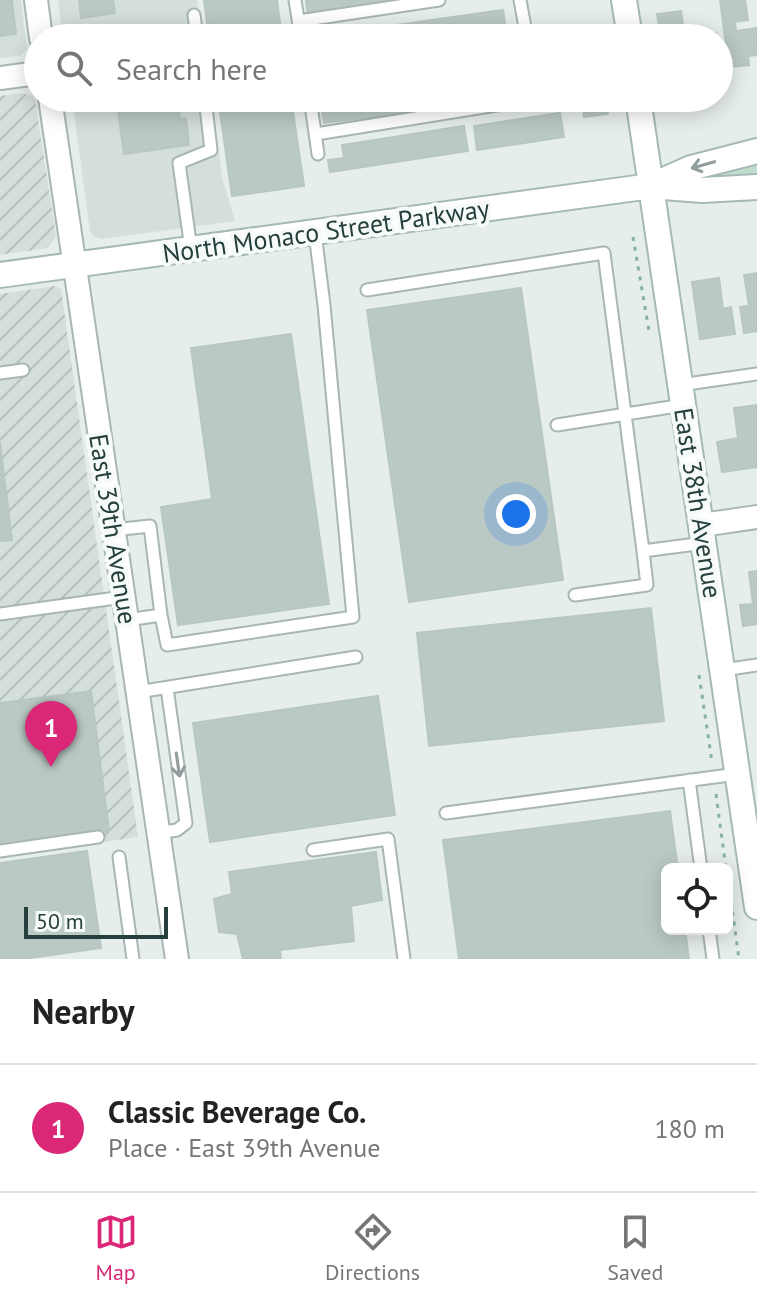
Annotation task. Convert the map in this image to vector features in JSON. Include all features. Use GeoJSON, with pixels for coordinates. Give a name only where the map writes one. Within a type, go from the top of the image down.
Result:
{"type":"FeatureCollection","features":[{"type":"Feature","properties":{"kind":"street"},"geometry":{"type":"LineString","coordinates":[[36,0],[39,24]]}},
{"type":"Feature","properties":{"kind":"street"},"geometry":{"type":"LineString","coordinates":[[624,0],[627,24]]}},
{"type":"Feature","properties":{"kind":"street"},"geometry":{"type":"LineString","coordinates":[[0,78],[24,75]]}},
{"type":"Feature","properties":{"kind":"street","name":"East 39th Avenue"},"geometry":{"type":"LineString","coordinates":[[52,112],[177,959]]}},
{"type":"Feature","properties":{"kind":"street","name":"East 38th Avenue"},"geometry":{"type":"LineString","coordinates":[[640,112],[737,773],[750,808],[757,907]]}},
{"type":"Feature","properties":{"kind":"street","name":"North Monaco Street Parkway"},"geometry":{"type":"LineString","coordinates":[[651,186],[691,168],[757,151]]}},
{"type":"Feature","properties":{"kind":"street","name":"North Monaco Street Parkway"},"geometry":{"type":"LineString","coordinates":[[0,275],[651,186],[702,190],[757,187]]}},
{"type":"Feature","properties":{"kind":"street"},"geometry":{"type":"LineString","coordinates":[[703,534],[757,517]]}},
{"type":"Feature","properties":{"kind":"lane"},"geometry":{"type":"LineString","coordinates":[[295,0],[299,24]]}},
{"type":"Feature","properties":{"kind":"lane"},"geometry":{"type":"LineString","coordinates":[[299,21],[439,0]]}},
{"type":"Feature","properties":{"kind":"lane"},"geometry":{"type":"LineString","coordinates":[[520,0],[524,24]]}},
{"type":"Feature","properties":{"kind":"lane"},"geometry":{"type":"LineString","coordinates":[[194,15],[195,24]]}},
{"type":"Feature","properties":{"kind":"lane"},"geometry":{"type":"LineString","coordinates":[[191,250],[179,163],[211,150],[207,112]]}},
{"type":"Feature","properties":{"kind":"lane"},"geometry":{"type":"LineString","coordinates":[[312,112],[318,154]]}},
{"type":"Feature","properties":{"kind":"lane"},"geometry":{"type":"LineString","coordinates":[[316,134],[453,112]]}},
{"type":"Feature","properties":{"kind":"lane"},"geometry":{"type":"LineString","coordinates":[[113,530],[150,526],[167,645],[353,617],[315,233]]}},
{"type":"Feature","properties":{"kind":"lane"},"geometry":{"type":"LineString","coordinates":[[367,290],[604,253],[647,585],[575,595]]}},
{"type":"Feature","properties":{"kind":"lane"},"geometry":{"type":"LineString","coordinates":[[0,373],[23,370]]}},
{"type":"Feature","properties":{"kind":"lane"},"geometry":{"type":"LineString","coordinates":[[557,425],[627,414],[757,374]]}},
{"type":"Feature","properties":{"kind":"lane"},"geometry":{"type":"LineString","coordinates":[[643,551],[703,534]]}},
{"type":"Feature","properties":{"kind":"lane"},"geometry":{"type":"LineString","coordinates":[[0,614],[123,597]]}},
{"type":"Feature","properties":{"kind":"lane"},"geometry":{"type":"LineString","coordinates":[[127,620],[161,615]]}},
{"type":"Feature","properties":{"kind":"lane"},"geometry":{"type":"LineString","coordinates":[[138,692],[356,657]]}},
{"type":"Feature","properties":{"kind":"lane"},"geometry":{"type":"LineString","coordinates":[[723,670],[757,665]]}},
{"type":"Feature","properties":{"kind":"lane"},"geometry":{"type":"LineString","coordinates":[[158,833],[177,830],[186,823],[167,688]]}},
{"type":"Feature","properties":{"kind":"lane"},"geometry":{"type":"LineString","coordinates":[[446,813],[737,773]]}},
{"type":"Feature","properties":{"kind":"lane"},"geometry":{"type":"LineString","coordinates":[[689,780],[700,863]]}},
{"type":"Feature","properties":{"kind":"lane"},"geometry":{"type":"LineString","coordinates":[[0,851],[98,837]]}},
{"type":"Feature","properties":{"kind":"lane"},"geometry":{"type":"LineString","coordinates":[[313,850],[388,839],[404,959]]}},
{"type":"Feature","properties":{"kind":"lane"},"geometry":{"type":"LineString","coordinates":[[119,857],[133,959]]}},
{"type":"Feature","properties":{"kind":"lane"},"geometry":{"type":"LineString","coordinates":[[710,935],[713,959]]}},
{"type":"Feature","properties":{"kind":"path"},"geometry":{"type":"LineString","coordinates":[[733,916],[739,959]]}},
{"type":"Feature","properties":{"kind":"shaded area"},"geometry":{"type":"Polygon","coordinates":[[[0,0],[21,0],[24,52],[20,56],[0,58],[0,0]]]}},
{"type":"Feature","properties":{"kind":"shaded area"},"geometry":{"type":"Polygon","coordinates":[[[58,0],[197,0],[201,24],[61,24],[58,0]]]}},
{"type":"Feature","properties":{"kind":"shaded area"},"geometry":{"type":"Polygon","coordinates":[[[24,94],[24,112],[37,112],[56,236],[48,248],[0,255],[0,96],[24,94]]]}},
{"type":"Feature","properties":{"kind":"shaded area"},"geometry":{"type":"Polygon","coordinates":[[[74,112],[213,112],[223,181],[235,221],[101,239],[90,232],[74,112]]]}},
{"type":"Feature","properties":{"kind":"shaded area"},"geometry":{"type":"Polygon","coordinates":[[[55,286],[61,289],[138,837],[0,857],[0,294],[55,286]]]}},
{"type":"Feature","properties":{"kind":"green space"},"geometry":{"type":"Polygon","coordinates":[[[757,161],[757,175],[688,180],[757,161]]]}},
{"type":"Feature","properties":{"kind":"building"},"geometry":{"type":"Polygon","coordinates":[[[0,0],[12,0],[16,34],[0,36],[0,0]]]}},
{"type":"Feature","properties":{"kind":"building"},"geometry":{"type":"Polygon","coordinates":[[[79,0],[113,0],[115,13],[81,18],[79,0]]]}},
{"type":"Feature","properties":{"kind":"building"},"geometry":{"type":"Polygon","coordinates":[[[204,0],[277,0],[280,24],[207,24],[204,0]]]}},
{"type":"Feature","properties":{"kind":"building"},"geometry":{"type":"Polygon","coordinates":[[[306,0],[418,0],[308,16],[306,0]]]}},
{"type":"Feature","properties":{"kind":"building"},"geometry":{"type":"Polygon","coordinates":[[[720,0],[745,0],[748,20],[735,22],[736,31],[757,28],[757,55],[748,56],[749,65],[733,67],[733,24],[723,24],[720,0]]]}},
{"type":"Feature","properties":{"kind":"building"},"geometry":{"type":"Polygon","coordinates":[[[503,10],[505,24],[403,24],[503,10]]]}},
{"type":"Feature","properties":{"kind":"building"},"geometry":{"type":"Polygon","coordinates":[[[681,11],[683,24],[659,24],[657,14],[681,11]]]}},
{"type":"Feature","properties":{"kind":"building"},"geometry":{"type":"Polygon","coordinates":[[[118,112],[179,112],[180,119],[186,118],[189,145],[124,154],[118,112]]]}},
{"type":"Feature","properties":{"kind":"building"},"geometry":{"type":"Polygon","coordinates":[[[220,112],[293,112],[304,186],[232,196],[220,112]]]}},
{"type":"Feature","properties":{"kind":"building"},"geometry":{"type":"Polygon","coordinates":[[[322,112],[410,112],[324,123],[322,112]]]}},
{"type":"Feature","properties":{"kind":"building"},"geometry":{"type":"Polygon","coordinates":[[[583,112],[608,112],[608,114],[584,117],[583,112]]]}},
{"type":"Feature","properties":{"kind":"building"},"geometry":{"type":"Polygon","coordinates":[[[560,113],[564,137],[477,150],[474,126],[560,113]]]}},
{"type":"Feature","properties":{"kind":"building"},"geometry":{"type":"Polygon","coordinates":[[[464,126],[468,151],[330,172],[328,160],[344,158],[342,145],[464,126]]]}},
{"type":"Feature","properties":{"kind":"building"},"geometry":{"type":"Polygon","coordinates":[[[757,273],[757,331],[744,333],[740,307],[749,306],[744,275],[757,273]]]}},
{"type":"Feature","properties":{"kind":"building"},"geometry":{"type":"Polygon","coordinates":[[[719,278],[723,309],[731,307],[735,334],[700,339],[692,282],[719,278]]]}},
{"type":"Feature","properties":{"kind":"building"},"geometry":{"type":"Polygon","coordinates":[[[521,288],[563,580],[409,602],[367,310],[521,288]]]}},
{"type":"Feature","properties":{"kind":"building"},"geometry":{"type":"Polygon","coordinates":[[[291,334],[329,604],[178,625],[161,507],[212,499],[191,348],[291,334]]]}},
{"type":"Feature","properties":{"kind":"building"},"geometry":{"type":"Polygon","coordinates":[[[757,405],[757,467],[722,472],[717,442],[738,438],[734,408],[757,405]]]}},
{"type":"Feature","properties":{"kind":"building"},"geometry":{"type":"Polygon","coordinates":[[[0,443],[12,540],[0,541],[0,443]]]}},
{"type":"Feature","properties":{"kind":"building"},"geometry":{"type":"Polygon","coordinates":[[[757,571],[757,624],[743,626],[740,605],[753,604],[749,572],[757,571]]]}},
{"type":"Feature","properties":{"kind":"building"},"geometry":{"type":"Polygon","coordinates":[[[651,608],[664,721],[429,746],[417,633],[651,608]]]}},
{"type":"Feature","properties":{"kind":"building"},"geometry":{"type":"Polygon","coordinates":[[[91,691],[109,831],[0,845],[0,703],[91,691]]]}},
{"type":"Feature","properties":{"kind":"building"},"geometry":{"type":"Polygon","coordinates":[[[378,696],[395,815],[210,842],[193,723],[378,696]]]}},
{"type":"Feature","properties":{"kind":"building"},"geometry":{"type":"Polygon","coordinates":[[[670,811],[677,863],[661,863],[661,935],[686,935],[689,959],[459,959],[443,840],[670,811]]]}},
{"type":"Feature","properties":{"kind":"building"},"geometry":{"type":"Polygon","coordinates":[[[87,851],[101,948],[23,959],[0,959],[0,863],[87,851]]]}},
{"type":"Feature","properties":{"kind":"building"},"geometry":{"type":"Polygon","coordinates":[[[376,852],[382,900],[351,906],[354,941],[280,950],[281,959],[243,959],[237,934],[219,932],[214,899],[232,894],[229,872],[376,852]]]}},
{"type":"Feature","properties":{"kind":"place","name":"Classic Beverage Co."},"geometry":{"type":"Point","coordinates":[51,767]}}]}
